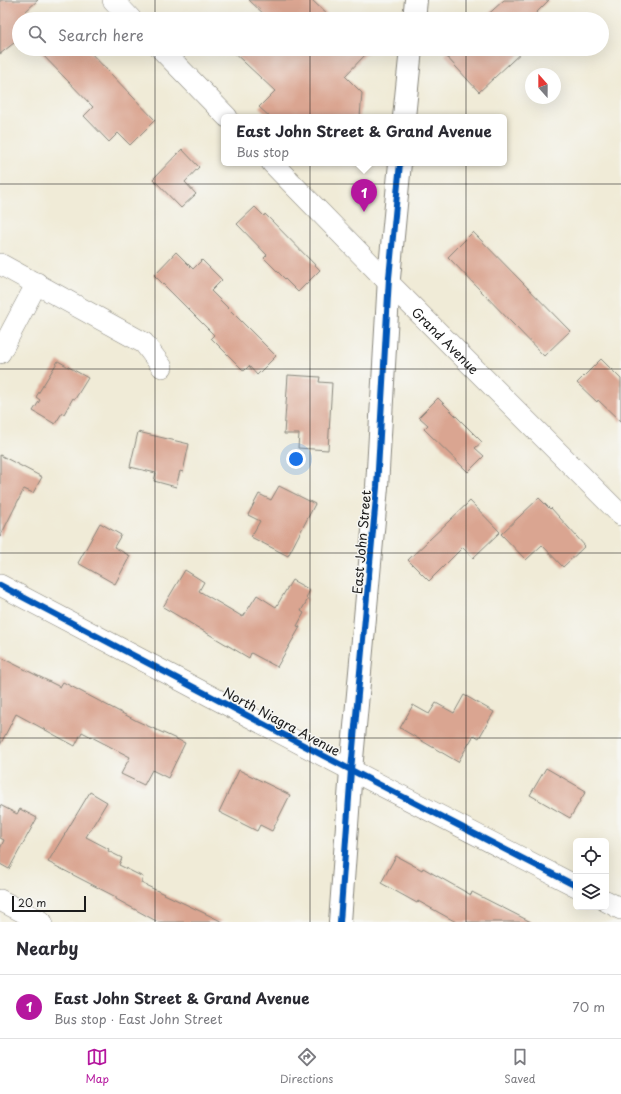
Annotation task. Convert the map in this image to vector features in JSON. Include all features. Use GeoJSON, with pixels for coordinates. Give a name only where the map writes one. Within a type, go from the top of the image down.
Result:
{"type":"FeatureCollection","features":[{"type":"Feature","properties":{"kind":"street"},"geometry":{"type":"LineString","coordinates":[[113,0],[124,12]]}},
{"type":"Feature","properties":{"kind":"street"},"geometry":{"type":"LineString","coordinates":[[415,12],[416,0]]}},
{"type":"Feature","properties":{"kind":"street"},"geometry":{"type":"LineString","coordinates":[[168,56],[224,114]]}},
{"type":"Feature","properties":{"kind":"street"},"geometry":{"type":"LineString","coordinates":[[404,114],[410,56]]}},
{"type":"Feature","properties":{"kind":"street","name":"Grand Avenue"},"geometry":{"type":"LineString","coordinates":[[275,166],[388,282],[621,515]]}},
{"type":"Feature","properties":{"kind":"street","name":"East John Street"},"geometry":{"type":"LineString","coordinates":[[340,922],[351,770],[377,488],[388,282],[400,166]]}},
{"type":"Feature","properties":{"kind":"street"},"geometry":{"type":"LineString","coordinates":[[0,264],[144,343],[162,367]]}},
{"type":"Feature","properties":{"kind":"street"},"geometry":{"type":"LineString","coordinates":[[0,353],[37,283]]}},
{"type":"Feature","properties":{"kind":"street","name":"North Niagra Avenue"},"geometry":{"type":"LineString","coordinates":[[0,585],[351,770],[573,884]]}},
{"type":"Feature","properties":{"kind":"street"},"geometry":{"type":"LineString","coordinates":[[0,900],[42,922]]}},
{"type":"Feature","properties":{"kind":"street"},"geometry":{"type":"LineString","coordinates":[[609,903],[621,909]]}},
{"type":"Feature","properties":{"kind":"building"},"geometry":{"type":"Polygon","coordinates":[[[0,0],[38,0],[26,11],[27,12],[12,12],[12,45],[0,54],[0,0]]]}},
{"type":"Feature","properties":{"kind":"building"},"geometry":{"type":"Polygon","coordinates":[[[249,0],[312,0],[325,12],[262,12],[249,0]]]}},
{"type":"Feature","properties":{"kind":"building"},"geometry":{"type":"Polygon","coordinates":[[[504,0],[549,0],[537,12],[491,12],[504,0]]]}},
{"type":"Feature","properties":{"kind":"building"},"geometry":{"type":"Polygon","coordinates":[[[44,56],[94,56],[155,120],[130,145],[118,133],[109,142],[84,116],[93,107],[44,56]]]}},
{"type":"Feature","properties":{"kind":"building"},"geometry":{"type":"Polygon","coordinates":[[[238,56],[364,56],[345,76],[362,93],[360,114],[267,114],[259,107],[275,91],[238,56]]]}},
{"type":"Feature","properties":{"kind":"building"},"geometry":{"type":"Polygon","coordinates":[[[446,56],[518,56],[479,92],[446,56]]]}},
{"type":"Feature","properties":{"kind":"building"},"geometry":{"type":"Polygon","coordinates":[[[182,149],[199,167],[185,182],[196,194],[181,208],[153,179],[182,149]]]}},
{"type":"Feature","properties":{"kind":"building"},"geometry":{"type":"Polygon","coordinates":[[[255,207],[264,216],[265,214],[320,270],[298,292],[264,258],[267,255],[237,224],[255,207]]]}},
{"type":"Feature","properties":{"kind":"building"},"geometry":{"type":"Polygon","coordinates":[[[473,232],[570,331],[544,356],[448,257],[473,232]]]}},
{"type":"Feature","properties":{"kind":"building"},"geometry":{"type":"Polygon","coordinates":[[[176,252],[193,269],[202,260],[222,280],[211,291],[276,356],[257,375],[249,366],[244,371],[211,338],[214,335],[154,275],[176,252]]]}},
{"type":"Feature","properties":{"kind":"building"},"geometry":{"type":"Polygon","coordinates":[[[601,359],[621,379],[621,422],[598,400],[597,402],[577,383],[601,359]]]}},
{"type":"Feature","properties":{"kind":"building"},"geometry":{"type":"Polygon","coordinates":[[[58,361],[88,378],[75,399],[73,398],[64,414],[62,413],[55,424],[33,411],[40,400],[36,397],[58,361]]]}},
{"type":"Feature","properties":{"kind":"building"},"geometry":{"type":"Polygon","coordinates":[[[288,375],[320,377],[319,382],[332,383],[328,450],[298,448],[299,434],[284,434],[288,375]]]}},
{"type":"Feature","properties":{"kind":"building"},"geometry":{"type":"Polygon","coordinates":[[[438,398],[482,442],[475,448],[484,456],[468,472],[424,429],[428,425],[419,417],[438,398]]]}},
{"type":"Feature","properties":{"kind":"building"},"geometry":{"type":"Polygon","coordinates":[[[138,432],[189,444],[183,472],[180,471],[176,487],[154,481],[156,473],[130,467],[138,432]]]}},
{"type":"Feature","properties":{"kind":"building"},"geometry":{"type":"Polygon","coordinates":[[[0,455],[42,477],[33,493],[24,489],[0,537],[0,455]]]}},
{"type":"Feature","properties":{"kind":"building"},"geometry":{"type":"Polygon","coordinates":[[[279,486],[315,504],[288,556],[251,537],[260,521],[248,515],[259,494],[271,500],[279,486]]]}},
{"type":"Feature","properties":{"kind":"building"},"geometry":{"type":"Polygon","coordinates":[[[539,498],[550,509],[551,508],[585,546],[563,567],[542,545],[526,560],[501,534],[539,498]]]}},
{"type":"Feature","properties":{"kind":"building"},"geometry":{"type":"Polygon","coordinates":[[[470,501],[500,532],[473,558],[463,547],[429,581],[408,560],[470,501]]]}},
{"type":"Feature","properties":{"kind":"building"},"geometry":{"type":"Polygon","coordinates":[[[100,523],[121,535],[114,547],[130,556],[115,584],[78,563],[100,523]]]}},
{"type":"Feature","properties":{"kind":"building"},"geometry":{"type":"Polygon","coordinates":[[[185,570],[204,582],[199,591],[243,617],[257,595],[276,607],[292,580],[310,590],[306,598],[308,599],[301,611],[304,613],[297,626],[300,627],[277,667],[251,653],[249,658],[163,607],[185,570]]]}},
{"type":"Feature","properties":{"kind":"building"},"geometry":{"type":"Polygon","coordinates":[[[0,657],[60,687],[63,682],[137,721],[185,743],[168,778],[152,770],[144,785],[121,774],[130,757],[82,732],[75,746],[16,714],[0,745],[0,657]]]}},
{"type":"Feature","properties":{"kind":"building"},"geometry":{"type":"Polygon","coordinates":[[[464,695],[494,712],[479,738],[474,735],[458,762],[400,728],[413,705],[429,714],[436,703],[454,713],[464,695]]]}},
{"type":"Feature","properties":{"kind":"building"},"geometry":{"type":"Polygon","coordinates":[[[546,768],[586,791],[570,818],[530,795],[546,768]]]}},
{"type":"Feature","properties":{"kind":"building"},"geometry":{"type":"Polygon","coordinates":[[[239,770],[290,795],[272,831],[260,825],[257,831],[219,812],[239,770]]]}},
{"type":"Feature","properties":{"kind":"building"},"geometry":{"type":"Polygon","coordinates":[[[90,792],[107,802],[86,837],[109,849],[108,851],[122,858],[119,865],[143,877],[141,883],[223,922],[158,922],[116,899],[116,897],[48,862],[90,792]]]}},
{"type":"Feature","properties":{"kind":"building"},"geometry":{"type":"Polygon","coordinates":[[[0,805],[17,814],[20,809],[37,818],[9,869],[0,864],[0,849],[4,840],[0,838],[0,805]]]}},
{"type":"Feature","properties":{"kind":"building"},"geometry":{"type":"Polygon","coordinates":[[[396,856],[422,870],[423,868],[471,895],[472,892],[531,922],[456,922],[418,901],[417,903],[381,883],[396,856]]]}},
{"type":"Feature","properties":{"kind":"cycle path"},"geometry":{"type":"LineString","coordinates":[[340,922],[351,770],[377,487],[389,278],[400,166]]}},
{"type":"Feature","properties":{"kind":"cycle path"},"geometry":{"type":"LineString","coordinates":[[0,585],[324,756],[573,884]]}},
{"type":"Feature","properties":{"kind":"place","name":"East John Street & Grand Avenue"},"geometry":{"type":"Point","coordinates":[364,212]}}]}
